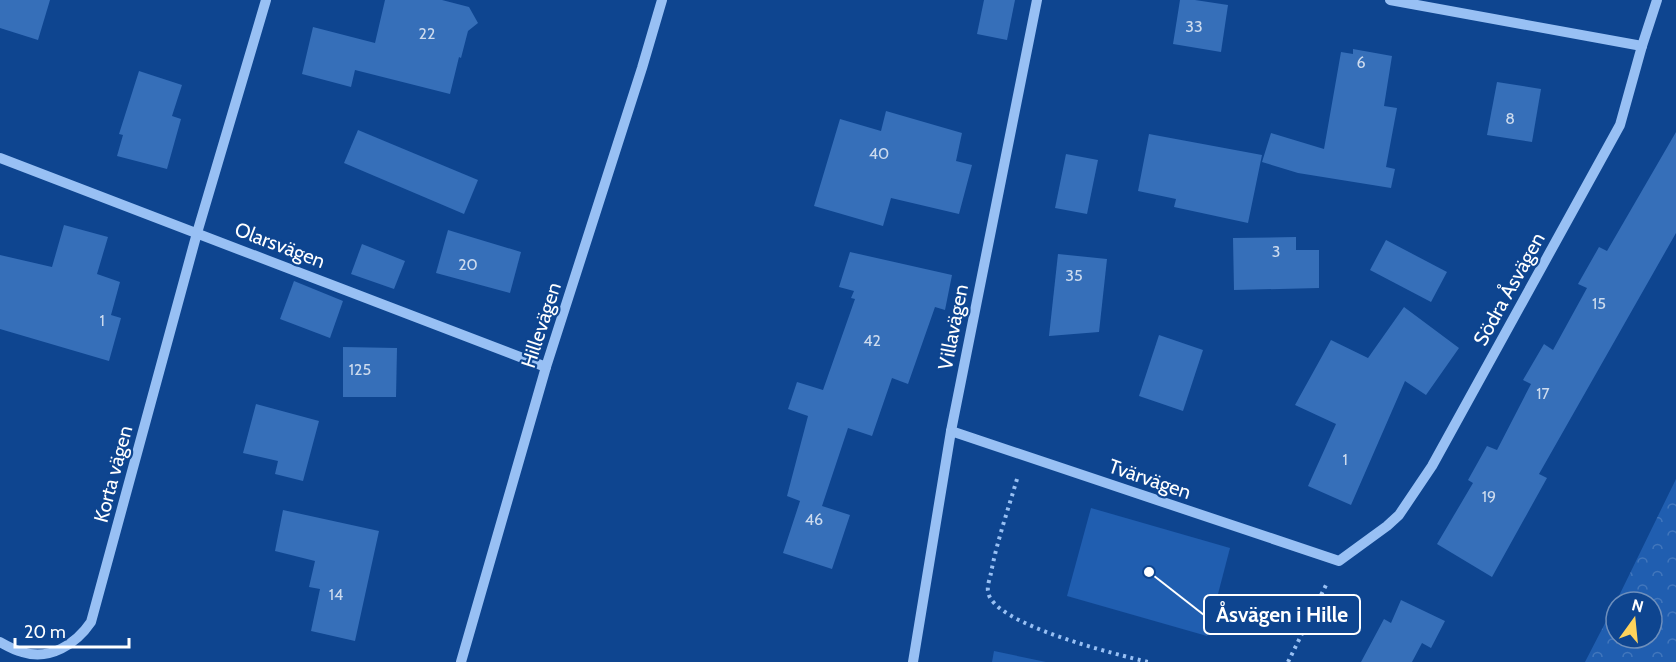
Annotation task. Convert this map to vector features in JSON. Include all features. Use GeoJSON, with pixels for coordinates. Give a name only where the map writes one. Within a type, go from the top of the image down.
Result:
{"type":"FeatureCollection","features":[{"type":"Feature","properties":{"kind":"street","name":"Korta vägen"},"geometry":{"type":"LineString","coordinates":[[0,642],[23,653],[46,654],[66,647],[81,636],[91,622],[197,233],[266,0]]}},
{"type":"Feature","properties":{"kind":"street","name":"Hillevägen"},"geometry":{"type":"LineString","coordinates":[[461,662],[546,368],[639,79],[662,0]]}},
{"type":"Feature","properties":{"kind":"street","name":"Villavägen"},"geometry":{"type":"LineString","coordinates":[[913,662],[951,431],[1037,0]]}},
{"type":"Feature","properties":{"kind":"street"},"geometry":{"type":"LineString","coordinates":[[1390,0],[1642,46]]}},
{"type":"Feature","properties":{"kind":"street","name":"Södra Åsvägen"},"geometry":{"type":"LineString","coordinates":[[1338,561],[1399,515],[1432,466],[1620,125],[1657,0]]}},
{"type":"Feature","properties":{"kind":"street","name":"Olarsvägen"},"geometry":{"type":"LineString","coordinates":[[0,158],[546,368]]}},
{"type":"Feature","properties":{"kind":"street","name":"Tvärvägen"},"geometry":{"type":"LineString","coordinates":[[951,431],[1338,561]]}},
{"type":"Feature","properties":{"kind":"path"},"geometry":{"type":"LineString","coordinates":[[1024,455],[994,558],[988,591],[991,601],[1009,617],[1078,643],[1148,662]]}},
{"type":"Feature","properties":{"kind":"path"},"geometry":{"type":"LineString","coordinates":[[1288,662],[1338,561]]}},
{"type":"Feature","properties":{"kind":"green space"},"geometry":{"type":"Polygon","coordinates":[[[1676,479],[1676,662],[1585,662],[1604,625],[1604,650],[1664,650],[1664,590],[1622,590],[1676,479]]]}},
{"type":"Feature","properties":{"kind":"green space"},"geometry":{"type":"Polygon","coordinates":[[[1091,508],[1230,548],[1207,636],[1067,596],[1091,508]]]}},
{"type":"Feature","properties":{"kind":"green space"},"geometry":{"type":"Polygon","coordinates":[[[994,651],[1046,662],[992,662],[994,651]]]}},
{"type":"Feature","properties":{"kind":"building"},"geometry":{"type":"Polygon","coordinates":[[[0,0],[50,0],[38,40],[0,28],[0,0]]]}},
{"type":"Feature","properties":{"kind":"building"},"geometry":{"type":"Polygon","coordinates":[[[385,0],[442,0],[469,7],[478,23],[468,31],[450,94],[355,70],[351,87],[302,74],[313,27],[375,43],[385,0]]]}},
{"type":"Feature","properties":{"kind":"building"},"geometry":{"type":"Polygon","coordinates":[[[984,0],[1015,0],[1007,40],[977,34],[984,0]]]}},
{"type":"Feature","properties":{"kind":"building"},"geometry":{"type":"Polygon","coordinates":[[[1180,0],[1228,5],[1221,52],[1173,44],[1180,0]]]}},
{"type":"Feature","properties":{"kind":"building"},"geometry":{"type":"Polygon","coordinates":[[[1353,49],[1392,56],[1384,106],[1397,108],[1386,167],[1395,169],[1391,188],[1298,173],[1262,162],[1271,133],[1324,149],[1341,52],[1353,54],[1353,49]]]}},
{"type":"Feature","properties":{"kind":"building"},"geometry":{"type":"Polygon","coordinates":[[[139,71],[182,85],[172,116],[181,119],[167,169],[117,156],[123,135],[119,134],[139,71]]]}},
{"type":"Feature","properties":{"kind":"building"},"geometry":{"type":"Polygon","coordinates":[[[1497,82],[1541,89],[1532,142],[1487,135],[1497,82]]]}},
{"type":"Feature","properties":{"kind":"building"},"geometry":{"type":"Polygon","coordinates":[[[886,111],[962,133],[956,161],[972,165],[959,214],[891,198],[883,226],[814,206],[840,119],[881,131],[886,111]]]}},
{"type":"Feature","properties":{"kind":"building"},"geometry":{"type":"Polygon","coordinates":[[[358,130],[478,180],[464,214],[344,163],[358,130]]]}},
{"type":"Feature","properties":{"kind":"building"},"geometry":{"type":"Polygon","coordinates":[[[1676,132],[1676,233],[1539,474],[1547,478],[1492,577],[1437,544],[1473,483],[1468,480],[1487,446],[1497,450],[1531,384],[1523,380],[1544,344],[1553,350],[1587,288],[1578,284],[1599,247],[1607,251],[1676,132]]]}},
{"type":"Feature","properties":{"kind":"building"},"geometry":{"type":"Polygon","coordinates":[[[1149,134],[1262,155],[1248,223],[1174,207],[1176,199],[1138,191],[1149,134]]]}},
{"type":"Feature","properties":{"kind":"building"},"geometry":{"type":"Polygon","coordinates":[[[1066,154],[1098,160],[1087,214],[1055,208],[1066,154]]]}},
{"type":"Feature","properties":{"kind":"building"},"geometry":{"type":"Polygon","coordinates":[[[64,225],[108,237],[97,274],[120,282],[111,315],[121,318],[109,361],[0,329],[0,255],[52,267],[64,225]]]}},
{"type":"Feature","properties":{"kind":"building"},"geometry":{"type":"Polygon","coordinates":[[[448,230],[521,252],[510,293],[436,273],[448,230]]]}},
{"type":"Feature","properties":{"kind":"building"},"geometry":{"type":"Polygon","coordinates":[[[1296,237],[1296,250],[1319,250],[1319,288],[1234,290],[1233,238],[1296,237]]]}},
{"type":"Feature","properties":{"kind":"building"},"geometry":{"type":"Polygon","coordinates":[[[1386,240],[1447,272],[1431,302],[1370,270],[1386,240]]]}},
{"type":"Feature","properties":{"kind":"building"},"geometry":{"type":"Polygon","coordinates":[[[362,244],[405,261],[394,289],[351,274],[362,244]]]}},
{"type":"Feature","properties":{"kind":"building"},"geometry":{"type":"Polygon","coordinates":[[[850,252],[952,275],[945,310],[935,307],[908,384],[892,378],[872,436],[848,428],[822,506],[850,515],[832,569],[783,553],[800,501],[787,496],[808,416],[788,409],[797,382],[823,390],[855,299],[851,298],[854,291],[839,287],[850,252]]]}},
{"type":"Feature","properties":{"kind":"building"},"geometry":{"type":"Polygon","coordinates":[[[1058,254],[1107,259],[1099,332],[1049,336],[1058,254]]]}},
{"type":"Feature","properties":{"kind":"building"},"geometry":{"type":"Polygon","coordinates":[[[294,281],[343,301],[330,338],[280,319],[294,281]]]}},
{"type":"Feature","properties":{"kind":"building"},"geometry":{"type":"Polygon","coordinates":[[[1404,307],[1459,348],[1426,395],[1405,381],[1351,505],[1308,486],[1336,424],[1295,405],[1331,340],[1368,358],[1404,307]]]}},
{"type":"Feature","properties":{"kind":"building"},"geometry":{"type":"Polygon","coordinates":[[[1159,335],[1203,350],[1183,411],[1139,396],[1159,335]]]}},
{"type":"Feature","properties":{"kind":"building"},"geometry":{"type":"Polygon","coordinates":[[[343,347],[397,348],[396,397],[343,397],[343,347]]]}},
{"type":"Feature","properties":{"kind":"building"},"geometry":{"type":"Polygon","coordinates":[[[256,404],[319,421],[303,481],[275,474],[278,461],[243,453],[256,404]]]}},
{"type":"Feature","properties":{"kind":"building"},"geometry":{"type":"Polygon","coordinates":[[[283,510],[379,531],[355,641],[311,631],[320,589],[309,587],[315,561],[275,551],[283,510]]]}},
{"type":"Feature","properties":{"kind":"building"},"geometry":{"type":"Polygon","coordinates":[[[1401,600],[1445,621],[1431,648],[1422,643],[1412,662],[1361,662],[1384,619],[1391,623],[1401,600]]]}},
{"type":"Feature","properties":{"kind":"place","name":"Åsvägen i Hille"},"geometry":{"type":"Point","coordinates":[1149,572]}}]}
